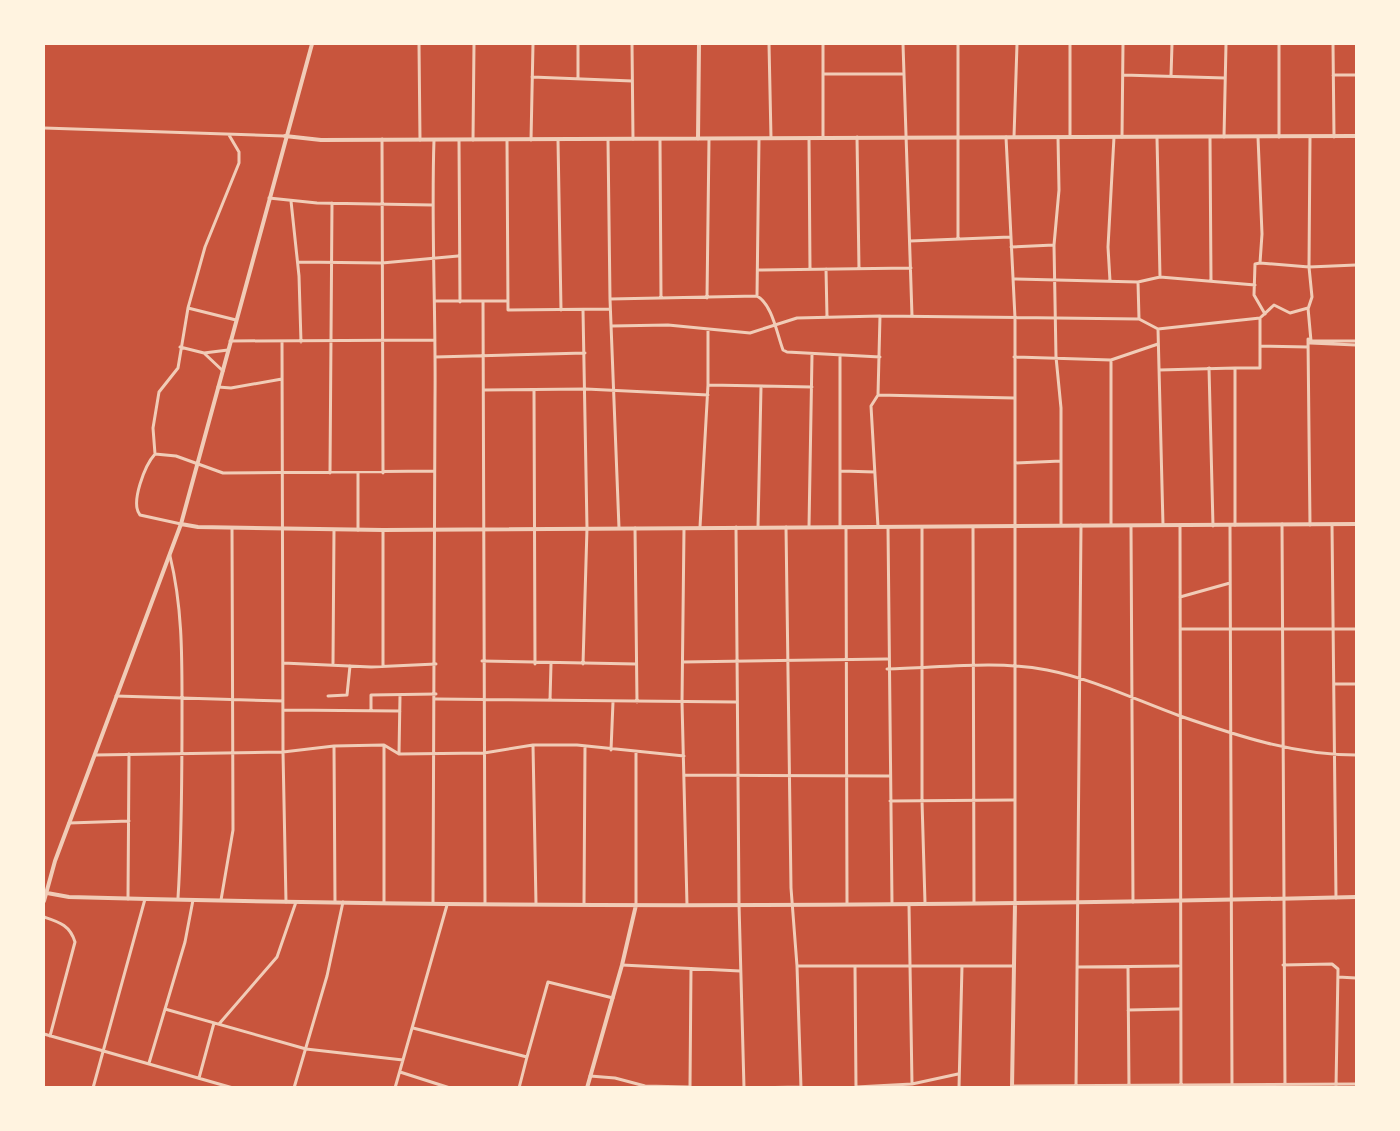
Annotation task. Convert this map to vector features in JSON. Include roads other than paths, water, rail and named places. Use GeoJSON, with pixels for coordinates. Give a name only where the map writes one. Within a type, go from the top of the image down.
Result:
{"type":"FeatureCollection","features":[{"type":"Feature","properties":{"kind":"street"},"geometry":{"type":"LineString","coordinates":[[44,901],[55,861],[181,524],[268,198],[312,44]]}},
{"type":"Feature","properties":{"kind":"street"},"geometry":{"type":"LineString","coordinates":[[419,44],[420,140]]}},
{"type":"Feature","properties":{"kind":"street"},"geometry":{"type":"LineString","coordinates":[[473,140],[474,44]]}},
{"type":"Feature","properties":{"kind":"street"},"geometry":{"type":"LineString","coordinates":[[531,140],[533,44]]}},
{"type":"Feature","properties":{"kind":"street"},"geometry":{"type":"LineString","coordinates":[[578,44],[578,77]]}},
{"type":"Feature","properties":{"kind":"street"},"geometry":{"type":"LineString","coordinates":[[632,44],[633,141]]}},
{"type":"Feature","properties":{"kind":"street"},"geometry":{"type":"LineString","coordinates":[[698,139],[699,44]]}},
{"type":"Feature","properties":{"kind":"street"},"geometry":{"type":"LineString","coordinates":[[769,44],[771,138]]}},
{"type":"Feature","properties":{"kind":"street"},"geometry":{"type":"LineString","coordinates":[[823,44],[823,138]]}},
{"type":"Feature","properties":{"kind":"street"},"geometry":{"type":"LineString","coordinates":[[903,44],[902,74],[907,136],[912,316]]}},
{"type":"Feature","properties":{"kind":"street"},"geometry":{"type":"LineString","coordinates":[[958,44],[958,239]]}},
{"type":"Feature","properties":{"kind":"street"},"geometry":{"type":"LineString","coordinates":[[1014,136],[1017,44]]}},
{"type":"Feature","properties":{"kind":"street"},"geometry":{"type":"LineString","coordinates":[[1070,44],[1070,136]]}},
{"type":"Feature","properties":{"kind":"street"},"geometry":{"type":"LineString","coordinates":[[1122,137],[1123,44]]}},
{"type":"Feature","properties":{"kind":"street"},"geometry":{"type":"LineString","coordinates":[[1171,76],[1172,44]]}},
{"type":"Feature","properties":{"kind":"street"},"geometry":{"type":"LineString","coordinates":[[1224,137],[1226,44]]}},
{"type":"Feature","properties":{"kind":"street"},"geometry":{"type":"LineString","coordinates":[[1279,44],[1279,137]]}},
{"type":"Feature","properties":{"kind":"street"},"geometry":{"type":"LineString","coordinates":[[1333,44],[1334,137]]}},
{"type":"Feature","properties":{"kind":"street"},"geometry":{"type":"LineString","coordinates":[[823,74],[902,74]]}},
{"type":"Feature","properties":{"kind":"street"},"geometry":{"type":"LineString","coordinates":[[1123,75],[1225,78]]}},
{"type":"Feature","properties":{"kind":"street"},"geometry":{"type":"LineString","coordinates":[[1333,75],[1356,75]]}},
{"type":"Feature","properties":{"kind":"street"},"geometry":{"type":"LineString","coordinates":[[532,77],[578,77],[632,81]]}},
{"type":"Feature","properties":{"kind":"street"},"geometry":{"type":"LineString","coordinates":[[44,128],[285,136],[321,140],[633,141],[907,136],[1209,138],[1356,136]]}},
{"type":"Feature","properties":{"kind":"street"},"geometry":{"type":"LineString","coordinates":[[229,135],[239,152],[239,162],[205,247],[188,308],[178,368],[159,392],[155,409],[156,454],[134,504],[140,515],[181,524],[232,528],[334,530],[1356,524]]}},
{"type":"Feature","properties":{"kind":"street"},"geometry":{"type":"LineString","coordinates":[[857,137],[859,269]]}},
{"type":"Feature","properties":{"kind":"street"},"geometry":{"type":"LineString","coordinates":[[1006,137],[1015,318],[1013,800],[1015,903],[1012,1087],[1285,1087],[1356,1084]]}},
{"type":"Feature","properties":{"kind":"street"},"geometry":{"type":"LineString","coordinates":[[1058,137],[1059,190],[1054,245],[1054,280],[1056,357],[1061,408],[1061,525]]}},
{"type":"Feature","properties":{"kind":"street"},"geometry":{"type":"LineString","coordinates":[[1110,281],[1109,223],[1114,137]]}},
{"type":"Feature","properties":{"kind":"street"},"geometry":{"type":"LineString","coordinates":[[1258,137],[1262,234],[1260,263]]}},
{"type":"Feature","properties":{"kind":"street"},"geometry":{"type":"LineString","coordinates":[[1310,137],[1309,267],[1312,297],[1308,309],[1310,525]]}},
{"type":"Feature","properties":{"kind":"street"},"geometry":{"type":"LineString","coordinates":[[809,138],[810,269]]}},
{"type":"Feature","properties":{"kind":"street"},"geometry":{"type":"LineString","coordinates":[[1157,138],[1160,278]]}},
{"type":"Feature","properties":{"kind":"street"},"geometry":{"type":"LineString","coordinates":[[1209,138],[1211,281]]}},
{"type":"Feature","properties":{"kind":"street"},"geometry":{"type":"LineString","coordinates":[[382,139],[383,473]]}},
{"type":"Feature","properties":{"kind":"street"},"geometry":{"type":"LineString","coordinates":[[433,903],[436,697],[435,301],[432,206],[434,139]]}},
{"type":"Feature","properties":{"kind":"street"},"geometry":{"type":"LineString","coordinates":[[707,297],[709,139]]}},
{"type":"Feature","properties":{"kind":"street"},"geometry":{"type":"LineString","coordinates":[[757,296],[759,139]]}},
{"type":"Feature","properties":{"kind":"street"},"geometry":{"type":"LineString","coordinates":[[459,140],[460,302]]}},
{"type":"Feature","properties":{"kind":"street"},"geometry":{"type":"LineString","coordinates":[[507,140],[507,301],[511,311],[610,309]]}},
{"type":"Feature","properties":{"kind":"street"},"geometry":{"type":"LineString","coordinates":[[558,140],[561,310]]}},
{"type":"Feature","properties":{"kind":"street"},"geometry":{"type":"LineString","coordinates":[[608,140],[609,299],[615,392],[619,528]]}},
{"type":"Feature","properties":{"kind":"street"},"geometry":{"type":"LineString","coordinates":[[660,140],[661,298]]}},
{"type":"Feature","properties":{"kind":"street"},"geometry":{"type":"LineString","coordinates":[[268,198],[291,201],[432,206]]}},
{"type":"Feature","properties":{"kind":"street"},"geometry":{"type":"LineString","coordinates":[[291,201],[298,262],[301,342]]}},
{"type":"Feature","properties":{"kind":"street"},"geometry":{"type":"LineString","coordinates":[[330,473],[332,203]]}},
{"type":"Feature","properties":{"kind":"street"},"geometry":{"type":"LineString","coordinates":[[910,241],[1011,237]]}},
{"type":"Feature","properties":{"kind":"street"},"geometry":{"type":"LineString","coordinates":[[1011,247],[1054,245]]}},
{"type":"Feature","properties":{"kind":"street"},"geometry":{"type":"LineString","coordinates":[[298,262],[382,263],[458,256]]}},
{"type":"Feature","properties":{"kind":"street"},"geometry":{"type":"LineString","coordinates":[[1265,314],[1254,295],[1255,264],[1309,267],[1356,265]]}},
{"type":"Feature","properties":{"kind":"street"},"geometry":{"type":"LineString","coordinates":[[758,270],[911,268]]}},
{"type":"Feature","properties":{"kind":"street"},"geometry":{"type":"LineString","coordinates":[[826,270],[826,317]]}},
{"type":"Feature","properties":{"kind":"street"},"geometry":{"type":"LineString","coordinates":[[1013,279],[1138,282],[1160,278],[1255,285]]}},
{"type":"Feature","properties":{"kind":"street"},"geometry":{"type":"LineString","coordinates":[[1138,282],[1139,319]]}},
{"type":"Feature","properties":{"kind":"street"},"geometry":{"type":"LineString","coordinates":[[609,299],[757,296],[762,299],[783,350],[792,354],[880,357]]}},
{"type":"Feature","properties":{"kind":"street"},"geometry":{"type":"LineString","coordinates":[[435,301],[507,301]]}},
{"type":"Feature","properties":{"kind":"street"},"geometry":{"type":"LineString","coordinates":[[483,301],[482,661],[485,903]]}},
{"type":"Feature","properties":{"kind":"street"},"geometry":{"type":"LineString","coordinates":[[612,326],[668,325],[750,333],[797,318],[912,316],[1139,319],[1158,329],[1260,318],[1274,305],[1290,313],[1308,309]]}},
{"type":"Feature","properties":{"kind":"street"},"geometry":{"type":"LineString","coordinates":[[188,308],[236,320]]}},
{"type":"Feature","properties":{"kind":"street"},"geometry":{"type":"LineString","coordinates":[[1308,309],[1311,341],[1354,343]]}},
{"type":"Feature","properties":{"kind":"street"},"geometry":{"type":"LineString","coordinates":[[583,310],[586,389],[584,664]]}},
{"type":"Feature","properties":{"kind":"street"},"geometry":{"type":"LineString","coordinates":[[878,527],[872,406],[878,395],[880,316]]}},
{"type":"Feature","properties":{"kind":"street"},"geometry":{"type":"LineString","coordinates":[[1159,370],[1260,368],[1260,318]]}},
{"type":"Feature","properties":{"kind":"street"},"geometry":{"type":"LineString","coordinates":[[700,527],[708,395],[708,329]]}},
{"type":"Feature","properties":{"kind":"street"},"geometry":{"type":"LineString","coordinates":[[1158,329],[1163,525]]}},
{"type":"Feature","properties":{"kind":"street"},"geometry":{"type":"LineString","coordinates":[[230,341],[435,340]]}},
{"type":"Feature","properties":{"kind":"street"},"geometry":{"type":"LineString","coordinates":[[282,342],[281,473],[286,902]]}},
{"type":"Feature","properties":{"kind":"street"},"geometry":{"type":"LineString","coordinates":[[1260,346],[1354,343]]}},
{"type":"Feature","properties":{"kind":"street"},"geometry":{"type":"LineString","coordinates":[[1014,357],[1111,360],[1158,344]]}},
{"type":"Feature","properties":{"kind":"street"},"geometry":{"type":"LineString","coordinates":[[180,347],[204,353],[228,350]]}},
{"type":"Feature","properties":{"kind":"street"},"geometry":{"type":"LineString","coordinates":[[204,353],[223,371]]}},
{"type":"Feature","properties":{"kind":"street"},"geometry":{"type":"LineString","coordinates":[[435,357],[585,353]]}},
{"type":"Feature","properties":{"kind":"street"},"geometry":{"type":"LineString","coordinates":[[809,527],[812,355]]}},
{"type":"Feature","properties":{"kind":"street"},"geometry":{"type":"LineString","coordinates":[[840,356],[848,903]]}},
{"type":"Feature","properties":{"kind":"street"},"geometry":{"type":"LineString","coordinates":[[1111,360],[1111,524]]}},
{"type":"Feature","properties":{"kind":"street"},"geometry":{"type":"LineString","coordinates":[[1209,368],[1214,526]]}},
{"type":"Feature","properties":{"kind":"street"},"geometry":{"type":"LineString","coordinates":[[1232,1086],[1230,583],[1235,368]]}},
{"type":"Feature","properties":{"kind":"street"},"geometry":{"type":"LineString","coordinates":[[218,387],[231,388],[282,379]]}},
{"type":"Feature","properties":{"kind":"street"},"geometry":{"type":"LineString","coordinates":[[708,385],[812,387]]}},
{"type":"Feature","properties":{"kind":"street"},"geometry":{"type":"LineString","coordinates":[[758,527],[761,387]]}},
{"type":"Feature","properties":{"kind":"street"},"geometry":{"type":"LineString","coordinates":[[484,390],[586,389],[708,395]]}},
{"type":"Feature","properties":{"kind":"street"},"geometry":{"type":"LineString","coordinates":[[534,390],[535,664]]}},
{"type":"Feature","properties":{"kind":"street"},"geometry":{"type":"LineString","coordinates":[[878,395],[1014,398]]}},
{"type":"Feature","properties":{"kind":"street"},"geometry":{"type":"LineString","coordinates":[[156,454],[176,456],[223,472],[434,471]]}},
{"type":"Feature","properties":{"kind":"street"},"geometry":{"type":"LineString","coordinates":[[1015,463],[1061,461]]}},
{"type":"Feature","properties":{"kind":"street"},"geometry":{"type":"LineString","coordinates":[[840,471],[875,471]]}},
{"type":"Feature","properties":{"kind":"street"},"geometry":{"type":"LineString","coordinates":[[358,473],[358,530]]}},
{"type":"Feature","properties":{"kind":"street"},"geometry":{"type":"LineString","coordinates":[[1282,524],[1282,898],[1285,1087]]}},
{"type":"Feature","properties":{"kind":"street"},"geometry":{"type":"LineString","coordinates":[[1332,524],[1336,898]]}},
{"type":"Feature","properties":{"kind":"street"},"geometry":{"type":"LineString","coordinates":[[1076,1087],[1081,525]]}},
{"type":"Feature","properties":{"kind":"street"},"geometry":{"type":"LineString","coordinates":[[1131,525],[1133,902]]}},
{"type":"Feature","properties":{"kind":"street"},"geometry":{"type":"LineString","coordinates":[[1180,525],[1180,1086]]}},
{"type":"Feature","properties":{"kind":"street"},"geometry":{"type":"LineString","coordinates":[[684,527],[682,702],[687,905]]}},
{"type":"Feature","properties":{"kind":"street"},"geometry":{"type":"LineString","coordinates":[[736,527],[737,776],[744,1088]]}},
{"type":"Feature","properties":{"kind":"street"},"geometry":{"type":"LineString","coordinates":[[756,1088],[801,1087],[797,966],[790,888],[791,777],[786,527]]}},
{"type":"Feature","properties":{"kind":"street"},"geometry":{"type":"LineString","coordinates":[[888,527],[887,659],[892,903]]}},
{"type":"Feature","properties":{"kind":"street"},"geometry":{"type":"LineString","coordinates":[[922,527],[922,801],[926,903]]}},
{"type":"Feature","properties":{"kind":"street"},"geometry":{"type":"LineString","coordinates":[[973,527],[974,903]]}},
{"type":"Feature","properties":{"kind":"street"},"geometry":{"type":"LineString","coordinates":[[221,901],[232,842],[232,528]]}},
{"type":"Feature","properties":{"kind":"street"},"geometry":{"type":"LineString","coordinates":[[635,528],[637,702]]}},
{"type":"Feature","properties":{"kind":"street"},"geometry":{"type":"LineString","coordinates":[[333,664],[334,530]]}},
{"type":"Feature","properties":{"kind":"street"},"geometry":{"type":"LineString","coordinates":[[383,530],[383,666]]}},
{"type":"Feature","properties":{"kind":"street"},"geometry":{"type":"LineString","coordinates":[[170,556],[177,585],[181,624],[182,840],[177,898]]}},
{"type":"Feature","properties":{"kind":"street"},"geometry":{"type":"LineString","coordinates":[[1180,597],[1230,583]]}},
{"type":"Feature","properties":{"kind":"street"},"geometry":{"type":"LineString","coordinates":[[1180,629],[1356,629]]}},
{"type":"Feature","properties":{"kind":"street"},"geometry":{"type":"LineString","coordinates":[[682,662],[887,659]]}},
{"type":"Feature","properties":{"kind":"street"},"geometry":{"type":"LineString","coordinates":[[482,661],[535,664],[637,664]]}},
{"type":"Feature","properties":{"kind":"street"},"geometry":{"type":"LineString","coordinates":[[283,663],[383,666],[436,664]]}},
{"type":"Feature","properties":{"kind":"street"},"geometry":{"type":"LineString","coordinates":[[550,700],[551,664]]}},
{"type":"Feature","properties":{"kind":"street"},"geometry":{"type":"LineString","coordinates":[[328,696],[347,695],[350,665]]}},
{"type":"Feature","properties":{"kind":"street"},"geometry":{"type":"LineString","coordinates":[[888,669],[972,666],[1046,670],[1079,679],[1180,716],[1282,748],[1335,755],[1356,755]]}},
{"type":"Feature","properties":{"kind":"street"},"geometry":{"type":"LineString","coordinates":[[1334,684],[1356,684]]}},
{"type":"Feature","properties":{"kind":"street"},"geometry":{"type":"LineString","coordinates":[[371,710],[371,695],[483,700],[736,702]]}},
{"type":"Feature","properties":{"kind":"street"},"geometry":{"type":"LineString","coordinates":[[117,696],[284,701]]}},
{"type":"Feature","properties":{"kind":"street"},"geometry":{"type":"LineString","coordinates":[[399,754],[400,696]]}},
{"type":"Feature","properties":{"kind":"street"},"geometry":{"type":"LineString","coordinates":[[611,750],[613,702]]}},
{"type":"Feature","properties":{"kind":"street"},"geometry":{"type":"LineString","coordinates":[[283,710],[400,711]]}},
{"type":"Feature","properties":{"kind":"street"},"geometry":{"type":"LineString","coordinates":[[95,755],[283,752],[334,746],[384,745],[399,754],[484,753],[533,745],[585,746],[636,753],[684,756]]}},
{"type":"Feature","properties":{"kind":"street"},"geometry":{"type":"LineString","coordinates":[[384,745],[384,903]]}},
{"type":"Feature","properties":{"kind":"street"},"geometry":{"type":"LineString","coordinates":[[533,745],[536,904]]}},
{"type":"Feature","properties":{"kind":"street"},"geometry":{"type":"LineString","coordinates":[[334,746],[335,902]]}},
{"type":"Feature","properties":{"kind":"street"},"geometry":{"type":"LineString","coordinates":[[584,904],[585,746]]}},
{"type":"Feature","properties":{"kind":"street"},"geometry":{"type":"LineString","coordinates":[[587,1088],[622,965],[636,904],[636,753]]}},
{"type":"Feature","properties":{"kind":"street"},"geometry":{"type":"LineString","coordinates":[[128,898],[129,754]]}},
{"type":"Feature","properties":{"kind":"street"},"geometry":{"type":"LineString","coordinates":[[685,775],[889,776]]}},
{"type":"Feature","properties":{"kind":"street"},"geometry":{"type":"LineString","coordinates":[[890,801],[1013,800]]}},
{"type":"Feature","properties":{"kind":"street"},"geometry":{"type":"LineString","coordinates":[[69,823],[129,821]]}},
{"type":"Feature","properties":{"kind":"street"},"geometry":{"type":"LineString","coordinates":[[47,893],[69,897],[193,898],[221,901],[687,905],[1179,902],[1356,897]]}},
{"type":"Feature","properties":{"kind":"street"},"geometry":{"type":"LineString","coordinates":[[149,1063],[185,942],[193,898]]}},
{"type":"Feature","properties":{"kind":"street"},"geometry":{"type":"LineString","coordinates":[[93,1088],[146,899]]}},
{"type":"Feature","properties":{"kind":"street"},"geometry":{"type":"LineString","coordinates":[[219,1024],[277,957],[296,902]]}},
{"type":"Feature","properties":{"kind":"street"},"geometry":{"type":"LineString","coordinates":[[294,1088],[330,966],[344,902]]}},
{"type":"Feature","properties":{"kind":"street"},"geometry":{"type":"LineString","coordinates":[[394,1088],[447,903]]}},
{"type":"Feature","properties":{"kind":"street"},"geometry":{"type":"LineString","coordinates":[[909,903],[912,1084]]}},
{"type":"Feature","properties":{"kind":"street"},"geometry":{"type":"LineString","coordinates":[[44,917],[63,924],[72,931],[75,942],[50,1036]]}},
{"type":"Feature","properties":{"kind":"street"},"geometry":{"type":"LineString","coordinates":[[1283,965],[1332,964],[1338,969],[1336,1086]]}},
{"type":"Feature","properties":{"kind":"street"},"geometry":{"type":"LineString","coordinates":[[622,965],[740,971]]}},
{"type":"Feature","properties":{"kind":"street"},"geometry":{"type":"LineString","coordinates":[[797,966],[1014,966]]}},
{"type":"Feature","properties":{"kind":"street"},"geometry":{"type":"LineString","coordinates":[[960,1088],[962,966]]}},
{"type":"Feature","properties":{"kind":"street"},"geometry":{"type":"LineString","coordinates":[[1078,967],[1179,966]]}},
{"type":"Feature","properties":{"kind":"street"},"geometry":{"type":"LineString","coordinates":[[855,967],[856,1087],[912,1084],[959,1074]]}},
{"type":"Feature","properties":{"kind":"street"},"geometry":{"type":"LineString","coordinates":[[1128,967],[1129,1086]]}},
{"type":"Feature","properties":{"kind":"street"},"geometry":{"type":"LineString","coordinates":[[690,1087],[691,969]]}},
{"type":"Feature","properties":{"kind":"street"},"geometry":{"type":"LineString","coordinates":[[1338,978],[1356,978]]}},
{"type":"Feature","properties":{"kind":"street"},"geometry":{"type":"LineString","coordinates":[[519,1088],[548,982],[613,998]]}},
{"type":"Feature","properties":{"kind":"street"},"geometry":{"type":"LineString","coordinates":[[165,1009],[306,1049],[403,1060]]}},
{"type":"Feature","properties":{"kind":"street"},"geometry":{"type":"LineString","coordinates":[[1128,1010],[1179,1009]]}},
{"type":"Feature","properties":{"kind":"street"},"geometry":{"type":"LineString","coordinates":[[199,1078],[214,1023]]}},
{"type":"Feature","properties":{"kind":"street"},"geometry":{"type":"LineString","coordinates":[[413,1028],[527,1057]]}},
{"type":"Feature","properties":{"kind":"street"},"geometry":{"type":"LineString","coordinates":[[44,1034],[233,1088]]}},
{"type":"Feature","properties":{"kind":"street"},"geometry":{"type":"LineString","coordinates":[[400,1072],[450,1088]]}},
{"type":"Feature","properties":{"kind":"street"},"geometry":{"type":"LineString","coordinates":[[590,1076],[645,1086],[733,1088]]}}]}
